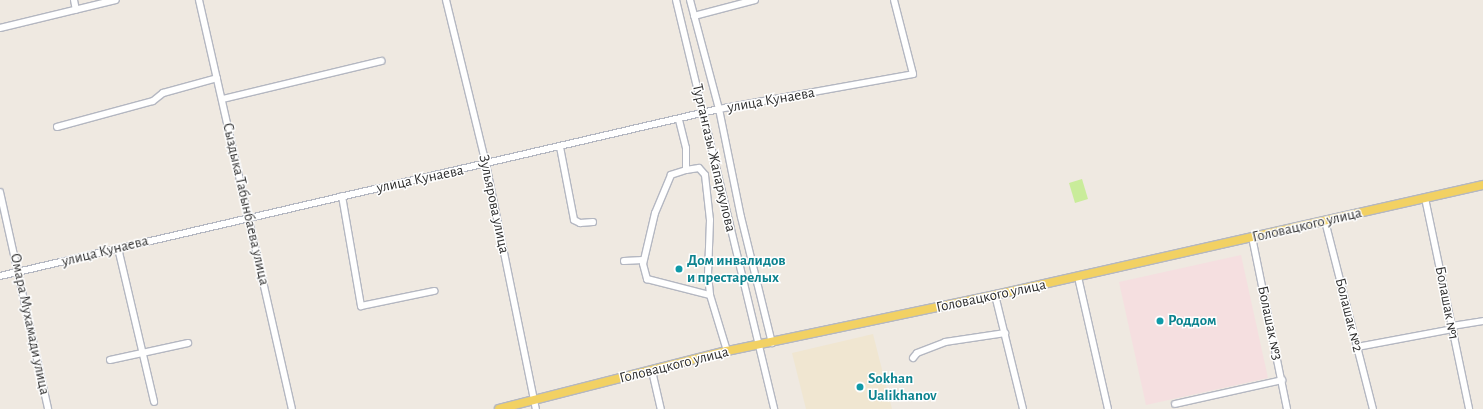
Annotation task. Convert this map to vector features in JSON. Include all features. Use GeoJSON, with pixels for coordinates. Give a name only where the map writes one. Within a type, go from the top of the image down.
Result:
{"type":"FeatureCollection","features":[{"type":"Feature","properties":{"kind":"main road","name":"Головацкого улица"},"geometry":{"type":"LineString","coordinates":[[499,409],[536,405],[727,351],[758,346],[995,296],[1483,185]]}},
{"type":"Feature","properties":{"kind":"street"},"geometry":{"type":"LineString","coordinates":[[74,0],[76,10]]}},
{"type":"Feature","properties":{"kind":"street"},"geometry":{"type":"LineString","coordinates":[[0,28],[116,0]]}},
{"type":"Feature","properties":{"kind":"street","name":"Сыздыка Табынбаева улица"},"geometry":{"type":"LineString","coordinates":[[199,0],[223,99],[292,409]]}},
{"type":"Feature","properties":{"kind":"street","name":"Зульярова улица"},"geometry":{"type":"LineString","coordinates":[[446,0],[486,164],[536,405]]}},
{"type":"Feature","properties":{"kind":"street","name":"Тургангазы Жапаркулова"},"geometry":{"type":"LineString","coordinates":[[676,0],[774,409]]}},
{"type":"Feature","properties":{"kind":"street","name":"Тургангазы Жапаркулова"},"geometry":{"type":"LineString","coordinates":[[690,0],[719,109],[741,217],[772,343]]}},
{"type":"Feature","properties":{"kind":"street"},"geometry":{"type":"LineString","coordinates":[[694,16],[755,0]]}},
{"type":"Feature","properties":{"kind":"street","name":"улица Кунаева"},"geometry":{"type":"LineString","coordinates":[[0,276],[342,196],[679,120],[719,109],[913,74],[894,0]]}},
{"type":"Feature","properties":{"kind":"street"},"geometry":{"type":"LineString","coordinates":[[223,99],[381,61]]}},
{"type":"Feature","properties":{"kind":"street"},"geometry":{"type":"LineString","coordinates":[[57,127],[154,101],[163,93],[217,78]]}},
{"type":"Feature","properties":{"kind":"street"},"geometry":{"type":"LineString","coordinates":[[679,120],[686,148],[686,170]]}},
{"type":"Feature","properties":{"kind":"street"},"geometry":{"type":"LineString","coordinates":[[560,147],[574,220],[580,223],[593,222]]}},
{"type":"Feature","properties":{"kind":"street"},"geometry":{"type":"LineString","coordinates":[[710,295],[647,279],[643,260],[655,213],[671,175],[686,170],[699,168],[705,175],[707,187],[711,242],[708,275],[710,295],[727,351]]}},
{"type":"Feature","properties":{"kind":"street","name":"Омара Мухамади улица"},"geometry":{"type":"LineString","coordinates":[[0,192],[48,409]]}},
{"type":"Feature","properties":{"kind":"street"},"geometry":{"type":"LineString","coordinates":[[342,196],[362,306],[434,291]]}},
{"type":"Feature","properties":{"kind":"street","name":"Болашак №1"},"geometry":{"type":"LineString","coordinates":[[1425,198],[1469,409]]}},
{"type":"Feature","properties":{"kind":"street","name":"Болашак №2"},"geometry":{"type":"LineString","coordinates":[[1325,221],[1373,409]]}},
{"type":"Feature","properties":{"kind":"street","name":"Болашак №3"},"geometry":{"type":"LineString","coordinates":[[1252,237],[1287,409]]}},
{"type":"Feature","properties":{"kind":"street"},"geometry":{"type":"LineString","coordinates":[[118,248],[154,402]]}},
{"type":"Feature","properties":{"kind":"street"},"geometry":{"type":"LineString","coordinates":[[624,261],[643,260]]}},
{"type":"Feature","properties":{"kind":"street"},"geometry":{"type":"LineString","coordinates":[[1078,277],[1108,409]]}},
{"type":"Feature","properties":{"kind":"street"},"geometry":{"type":"LineString","coordinates":[[995,296],[1023,409]]}},
{"type":"Feature","properties":{"kind":"street"},"geometry":{"type":"LineString","coordinates":[[1358,347],[1483,321]]}},
{"type":"Feature","properties":{"kind":"street"},"geometry":{"type":"LineString","coordinates":[[913,358],[917,353],[945,342],[1005,332]]}},
{"type":"Feature","properties":{"kind":"street"},"geometry":{"type":"LineString","coordinates":[[110,360],[188,343]]}},
{"type":"Feature","properties":{"kind":"street"},"geometry":{"type":"LineString","coordinates":[[652,371],[661,409]]}},
{"type":"Feature","properties":{"kind":"street"},"geometry":{"type":"LineString","coordinates":[[1175,404],[1282,380]]}},
{"type":"Feature","properties":{"kind":"shaded area"},"geometry":{"type":"Polygon","coordinates":[[[1241,255],[1268,378],[1146,405],[1119,282],[1241,255]]]}},
{"type":"Feature","properties":{"kind":"shaded area"},"geometry":{"type":"Polygon","coordinates":[[[873,334],[892,409],[806,409],[792,353],[873,334]]]}},
{"type":"Feature","properties":{"kind":"green space"},"geometry":{"type":"Polygon","coordinates":[[[1082,179],[1088,199],[1075,203],[1069,183],[1082,179]]]}},
{"type":"Feature","properties":{"kind":"place","name":"Дом инвалидов и престарелых"},"geometry":{"type":"Point","coordinates":[679,269]}},
{"type":"Feature","properties":{"kind":"place","name":"Роддом"},"geometry":{"type":"Point","coordinates":[1160,321]}},
{"type":"Feature","properties":{"kind":"place","name":"Sokhan Ualikhanov"},"geometry":{"type":"Point","coordinates":[860,387]}}]}
